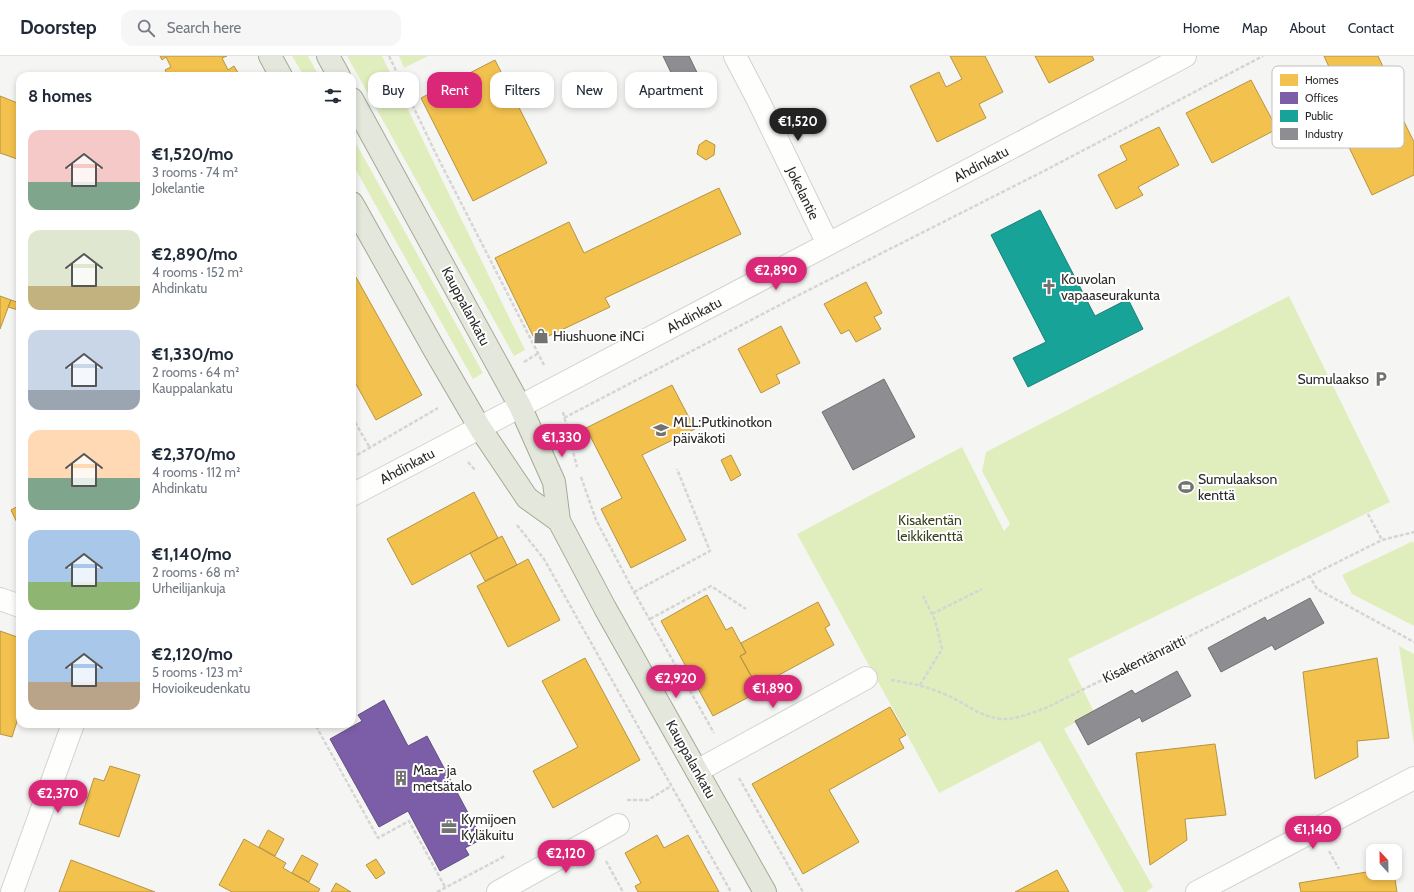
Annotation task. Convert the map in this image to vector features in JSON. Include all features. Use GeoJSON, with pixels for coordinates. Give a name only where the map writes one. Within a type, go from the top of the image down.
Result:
{"type":"FeatureCollection","features":[{"type":"Feature","properties":{"kind":"main road"},"geometry":{"type":"LineString","coordinates":[[270,56],[279,72]]}},
{"type":"Feature","properties":{"kind":"main road"},"geometry":{"type":"LineString","coordinates":[[328,56],[337,72]]}},
{"type":"Feature","properties":{"kind":"main road","name":"Kauppalankatu"},"geometry":{"type":"LineString","coordinates":[[356,106],[520,406],[554,482],[559,521],[765,892]]}},
{"type":"Feature","properties":{"kind":"main road","name":"Kauppalankatu"},"geometry":{"type":"LineString","coordinates":[[356,210],[480,428],[527,498],[559,521]]}},
{"type":"Feature","properties":{"kind":"street","name":"Jokelantie"},"geometry":{"type":"LineString","coordinates":[[735,56],[828,244]]}},
{"type":"Feature","properties":{"kind":"street","name":"Ahdinkatu"},"geometry":{"type":"LineString","coordinates":[[356,493],[1184,56]]}},
{"type":"Feature","properties":{"kind":"street"},"geometry":{"type":"LineString","coordinates":[[0,599],[16,605]]}},
{"type":"Feature","properties":{"kind":"street"},"geometry":{"type":"LineString","coordinates":[[697,771],[725,754],[866,678]]}},
{"type":"Feature","properties":{"kind":"street"},"geometry":{"type":"LineString","coordinates":[[12,892],[72,728]]}},
{"type":"Feature","properties":{"kind":"street"},"geometry":{"type":"LineString","coordinates":[[1197,892],[1414,778]]}},
{"type":"Feature","properties":{"kind":"street"},"geometry":{"type":"LineString","coordinates":[[498,892],[618,825]]}},
{"type":"Feature","properties":{"kind":"path"},"geometry":{"type":"LineString","coordinates":[[389,56],[436,154],[537,354],[546,368]]}},
{"type":"Feature","properties":{"kind":"path"},"geometry":{"type":"LineString","coordinates":[[564,418],[794,297],[1042,172],[1263,56]]}},
{"type":"Feature","properties":{"kind":"path"},"geometry":{"type":"LineString","coordinates":[[524,363],[537,354]]}},
{"type":"Feature","properties":{"kind":"path"},"geometry":{"type":"LineString","coordinates":[[562,405],[564,418],[579,472],[596,520],[634,592],[803,892]]}},
{"type":"Feature","properties":{"kind":"path"},"geometry":{"type":"LineString","coordinates":[[356,456],[443,406]]}},
{"type":"Feature","properties":{"kind":"path"},"geometry":{"type":"LineString","coordinates":[[356,424],[370,448]]}},
{"type":"Feature","properties":{"kind":"path"},"geometry":{"type":"LineString","coordinates":[[468,461],[477,473]]}},
{"type":"Feature","properties":{"kind":"path"},"geometry":{"type":"LineString","coordinates":[[634,592],[710,552],[677,469]]}},
{"type":"Feature","properties":{"kind":"path"},"geometry":{"type":"LineString","coordinates":[[1368,514],[1382,540]]}},
{"type":"Feature","properties":{"kind":"path"},"geometry":{"type":"LineString","coordinates":[[515,522],[544,559],[731,892]]}},
{"type":"Feature","properties":{"kind":"path","name":"Kisakentänraitti"},"geometry":{"type":"LineString","coordinates":[[866,678],[879,678],[920,685],[952,698],[980,714],[1002,719],[1020,716],[1046,708],[1198,633],[1309,575],[1382,540],[1414,532]]}},
{"type":"Feature","properties":{"kind":"path"},"geometry":{"type":"LineString","coordinates":[[1309,575],[1317,589],[1414,642]]}},
{"type":"Feature","properties":{"kind":"path"},"geometry":{"type":"LineString","coordinates":[[650,619],[711,586],[746,609]]}},
{"type":"Feature","properties":{"kind":"path"},"geometry":{"type":"LineString","coordinates":[[932,614],[982,589]]}},
{"type":"Feature","properties":{"kind":"path"},"geometry":{"type":"LineString","coordinates":[[920,685],[942,649],[935,620],[923,596]]}},
{"type":"Feature","properties":{"kind":"path"},"geometry":{"type":"LineString","coordinates":[[317,728],[378,838],[409,821],[445,887]]}},
{"type":"Feature","properties":{"kind":"path"},"geometry":{"type":"LineString","coordinates":[[594,839],[623,892]]}},
{"type":"Feature","properties":{"kind":"path"},"geometry":{"type":"LineString","coordinates":[[1329,851],[1339,869]]}},
{"type":"Feature","properties":{"kind":"green space"},"geometry":{"type":"Polygon","coordinates":[[[292,56],[308,56],[317,72],[302,72],[292,56]]]}},
{"type":"Feature","properties":{"kind":"green space"},"geometry":{"type":"Polygon","coordinates":[[[347,56],[382,56],[390,72],[368,72],[368,94],[347,56]]]}},
{"type":"Feature","properties":{"kind":"green space"},"geometry":{"type":"Polygon","coordinates":[[[399,56],[428,56],[404,68],[399,56]]]}},
{"type":"Feature","properties":{"kind":"green space"},"geometry":{"type":"Polygon","coordinates":[[[376,108],[407,108],[525,350],[514,356],[376,108]]]}},
{"type":"Feature","properties":{"kind":"green space"},"geometry":{"type":"Polygon","coordinates":[[[356,143],[483,373],[473,379],[356,170],[356,143]]]}},
{"type":"Feature","properties":{"kind":"green space","name":"Sumulaakson kenttä"},"geometry":{"type":"Polygon","coordinates":[[[1289,296],[1390,502],[1068,659],[1094,712],[1064,729],[1153,887],[1146,892],[1124,892],[1040,741],[939,793],[797,534],[962,447],[1004,531],[1010,524],[982,471],[986,452],[1289,296]]]}},
{"type":"Feature","properties":{"kind":"green space"},"geometry":{"type":"Polygon","coordinates":[[[1413,541],[1414,626],[1352,594],[1342,575],[1413,541]]]}},
{"type":"Feature","properties":{"kind":"green space"},"geometry":{"type":"Polygon","coordinates":[[[1399,646],[1414,654],[1414,744],[1399,646]]]}},
{"type":"Feature","properties":{"kind":"building: Homes"},"geometry":{"type":"Polygon","coordinates":[[[160,56],[227,56],[222,58],[228,70],[234,66],[238,72],[166,72],[165,70],[171,67],[166,57],[162,60],[160,56]]]}},
{"type":"Feature","properties":{"kind":"building: Homes"},"geometry":{"type":"Polygon","coordinates":[[[950,56],[985,56],[1003,92],[979,104],[986,118],[937,142],[910,86],[939,72],[946,87],[962,79],[950,56]]]}},
{"type":"Feature","properties":{"kind":"building: Homes"},"geometry":{"type":"Polygon","coordinates":[[[1035,56],[1092,56],[1094,60],[1049,83],[1035,56]]]}},
{"type":"Feature","properties":{"kind":"building: Homes"},"geometry":{"type":"Polygon","coordinates":[[[1324,56],[1378,56],[1383,66],[1329,66],[1324,56]]]}},
{"type":"Feature","properties":{"kind":"building: Homes"},"geometry":{"type":"Polygon","coordinates":[[[495,60],[501,72],[490,72],[490,108],[519,108],[547,163],[473,201],[421,98],[427,95],[427,108],[482,108],[482,72],[472,72],[495,60]]]}},
{"type":"Feature","properties":{"kind":"building: Homes"},"geometry":{"type":"Polygon","coordinates":[[[1251,80],[1272,120],[1272,132],[1212,163],[1186,113],[1251,80]]]}},
{"type":"Feature","properties":{"kind":"building: Homes"},"geometry":{"type":"Polygon","coordinates":[[[0,96],[16,102],[16,159],[0,153],[0,96]]]}},
{"type":"Feature","properties":{"kind":"building: Homes"},"geometry":{"type":"Polygon","coordinates":[[[1404,122],[1414,142],[1414,175],[1372,195],[1349,148],[1404,148],[1404,122]]]}},
{"type":"Feature","properties":{"kind":"building: Homes"},"geometry":{"type":"Polygon","coordinates":[[[1159,127],[1179,165],[1138,187],[1143,195],[1116,209],[1098,175],[1127,160],[1120,146],[1159,127]]]}},
{"type":"Feature","properties":{"kind":"building: Homes"},"geometry":{"type":"Polygon","coordinates":[[[706,140],[715,145],[714,155],[706,160],[697,154],[699,145],[706,140]]]}},
{"type":"Feature","properties":{"kind":"building: Homes"},"geometry":{"type":"Polygon","coordinates":[[[719,188],[741,234],[605,298],[610,307],[536,342],[495,258],[569,222],[584,253],[719,188]]]}},
{"type":"Feature","properties":{"kind":"building: Homes"},"geometry":{"type":"Polygon","coordinates":[[[356,277],[422,395],[376,420],[356,384],[356,277]]]}},
{"type":"Feature","properties":{"kind":"building: Homes"},"geometry":{"type":"Polygon","coordinates":[[[866,282],[882,313],[874,317],[881,329],[856,342],[849,330],[841,334],[824,304],[866,282]]]}},
{"type":"Feature","properties":{"kind":"building: Homes"},"geometry":{"type":"Polygon","coordinates":[[[0,296],[11,300],[0,329],[0,296]]]}},
{"type":"Feature","properties":{"kind":"building: Homes"},"geometry":{"type":"Polygon","coordinates":[[[11,300],[16,302],[16,309],[8,307],[11,300]]]}},
{"type":"Feature","properties":{"kind":"building: Homes"},"geometry":{"type":"Polygon","coordinates":[[[781,326],[800,363],[776,375],[780,383],[761,393],[738,349],[781,326]]]}},
{"type":"Feature","properties":{"kind":"building: Homes"},"geometry":{"type":"Polygon","coordinates":[[[672,385],[695,429],[642,455],[686,540],[631,568],[601,509],[622,498],[586,428],[672,385]]]}},
{"type":"Feature","properties":{"kind":"building: Homes"},"geometry":{"type":"Polygon","coordinates":[[[731,455],[741,475],[731,481],[721,460],[731,455]]]}},
{"type":"Feature","properties":{"kind":"building: Homes"},"geometry":{"type":"Polygon","coordinates":[[[474,492],[498,538],[412,585],[387,539],[474,492]]]}},
{"type":"Feature","properties":{"kind":"building: Homes"},"geometry":{"type":"Polygon","coordinates":[[[16,507],[16,521],[11,510],[16,507]]]}},
{"type":"Feature","properties":{"kind":"building: Homes"},"geometry":{"type":"Polygon","coordinates":[[[502,536],[517,565],[485,581],[470,553],[502,536]]]}},
{"type":"Feature","properties":{"kind":"building: Homes"},"geometry":{"type":"Polygon","coordinates":[[[528,559],[560,620],[508,647],[477,586],[528,559]]]}},
{"type":"Feature","properties":{"kind":"building: Homes"},"geometry":{"type":"Polygon","coordinates":[[[707,595],[726,630],[732,627],[746,653],[740,656],[760,691],[713,716],[661,621],[707,595]]]}},
{"type":"Feature","properties":{"kind":"building: Homes"},"geometry":{"type":"Polygon","coordinates":[[[818,602],[830,625],[825,628],[834,645],[757,687],[740,656],[746,653],[741,643],[818,602]]]}},
{"type":"Feature","properties":{"kind":"building: Homes"},"geometry":{"type":"Polygon","coordinates":[[[0,631],[16,637],[16,724],[12,737],[0,734],[0,631]]]}},
{"type":"Feature","properties":{"kind":"building: Homes"},"geometry":{"type":"Polygon","coordinates":[[[585,658],[640,760],[553,808],[533,771],[578,747],[542,681],[585,658]]]}},
{"type":"Feature","properties":{"kind":"building: Homes"},"geometry":{"type":"Polygon","coordinates":[[[1377,658],[1389,738],[1357,741],[1358,757],[1315,779],[1303,672],[1377,658]]]}},
{"type":"Feature","properties":{"kind":"building: Homes"},"geometry":{"type":"Polygon","coordinates":[[[890,707],[906,735],[899,739],[904,748],[829,790],[859,842],[803,874],[752,784],[890,707]]]}},
{"type":"Feature","properties":{"kind":"building: Homes"},"geometry":{"type":"Polygon","coordinates":[[[1215,744],[1226,815],[1185,819],[1187,840],[1150,865],[1136,753],[1215,744]]]}},
{"type":"Feature","properties":{"kind":"building: Homes"},"geometry":{"type":"Polygon","coordinates":[[[110,766],[140,775],[119,837],[79,824],[94,778],[104,781],[110,766]]]}},
{"type":"Feature","properties":{"kind":"building: Homes"},"geometry":{"type":"Polygon","coordinates":[[[268,830],[284,839],[275,856],[259,847],[268,830]]]}},
{"type":"Feature","properties":{"kind":"building: Homes"},"geometry":{"type":"Polygon","coordinates":[[[657,835],[664,848],[688,835],[719,892],[638,892],[635,886],[641,883],[625,853],[657,835]]]}},
{"type":"Feature","properties":{"kind":"building: Homes"},"geometry":{"type":"Polygon","coordinates":[[[244,839],[286,863],[283,868],[320,889],[318,892],[232,892],[219,885],[244,839]]]}},
{"type":"Feature","properties":{"kind":"building: Homes"},"geometry":{"type":"Polygon","coordinates":[[[302,855],[318,864],[309,882],[292,873],[302,855]]]}},
{"type":"Feature","properties":{"kind":"building: Homes"},"geometry":{"type":"Polygon","coordinates":[[[376,859],[385,873],[376,879],[366,865],[376,859]]]}},
{"type":"Feature","properties":{"kind":"building: Homes"},"geometry":{"type":"Polygon","coordinates":[[[71,860],[155,892],[59,892],[71,860]]]}},
{"type":"Feature","properties":{"kind":"building: Homes"},"geometry":{"type":"Polygon","coordinates":[[[1057,870],[1069,892],[1015,892],[1057,870]]]}},
{"type":"Feature","properties":{"kind":"building: Homes"},"geometry":{"type":"Polygon","coordinates":[[[1366,872],[1366,880],[1395,880],[1397,892],[1301,892],[1299,883],[1366,872]]]}},
{"type":"Feature","properties":{"kind":"building: Homes"},"geometry":{"type":"Polygon","coordinates":[[[336,883],[351,892],[331,892],[336,883]]]}},
{"type":"Feature","properties":{"kind":"building: Offices","name":"Maa- ja metsätalo"},"geometry":{"type":"Polygon","coordinates":[[[384,700],[408,746],[427,736],[482,839],[465,848],[469,855],[440,871],[408,811],[379,827],[330,739],[350,728],[356,728],[356,724],[362,721],[358,715],[384,700]]]}},
{"type":"Feature","properties":{"kind":"building: Public","name":"Kouvolan vapaaseurakunta"},"geometry":{"type":"Polygon","coordinates":[[[1040,210],[1095,316],[1128,299],[1143,329],[1028,387],[1013,358],[1046,342],[991,235],[1040,210]]]}},
{"type":"Feature","properties":{"kind":"building: Industry"},"geometry":{"type":"Polygon","coordinates":[[[663,56],[689,56],[697,72],[671,72],[663,56]]]}},
{"type":"Feature","properties":{"kind":"building: Industry"},"geometry":{"type":"Polygon","coordinates":[[[884,379],[915,437],[853,470],[822,412],[884,379]]]}},
{"type":"Feature","properties":{"kind":"building: Industry"},"geometry":{"type":"Polygon","coordinates":[[[1310,598],[1324,623],[1275,650],[1272,645],[1221,672],[1208,648],[1265,617],[1267,621],[1310,598]]]}},
{"type":"Feature","properties":{"kind":"building: Industry"},"geometry":{"type":"Polygon","coordinates":[[[1177,671],[1191,696],[1142,722],[1140,717],[1088,745],[1075,721],[1132,690],[1135,694],[1177,671]]]}},
{"type":"Feature","properties":{"kind":"place","name":"Kouvolan vapaaseurakunta"},"geometry":{"type":"Point","coordinates":[1049,287]}},
{"type":"Feature","properties":{"kind":"place","name":"Hiushuone iNCi"},"geometry":{"type":"Point","coordinates":[541,336]}},
{"type":"Feature","properties":{"kind":"place","name":"Sumulaakso"},"geometry":{"type":"Point","coordinates":[1381,379]}},
{"type":"Feature","properties":{"kind":"place","name":"MLL:Putkinotkon päiväkoti"},"geometry":{"type":"Point","coordinates":[661,430]}},
{"type":"Feature","properties":{"kind":"place","name":"Sumulaakson kenttä"},"geometry":{"type":"Point","coordinates":[1186,487]}},
{"type":"Feature","properties":{"kind":"place","name":"Maa- ja metsätalo"},"geometry":{"type":"Point","coordinates":[401,778]}},
{"type":"Feature","properties":{"kind":"place","name":"Kymijoen Kyläkuitu"},"geometry":{"type":"Point","coordinates":[449,827]}},
{"type":"Feature","properties":{"kind":"park label","name":"Kisakentän leikkikenttä"},"geometry":{"type":"Point","coordinates":[930,528]}}]}
